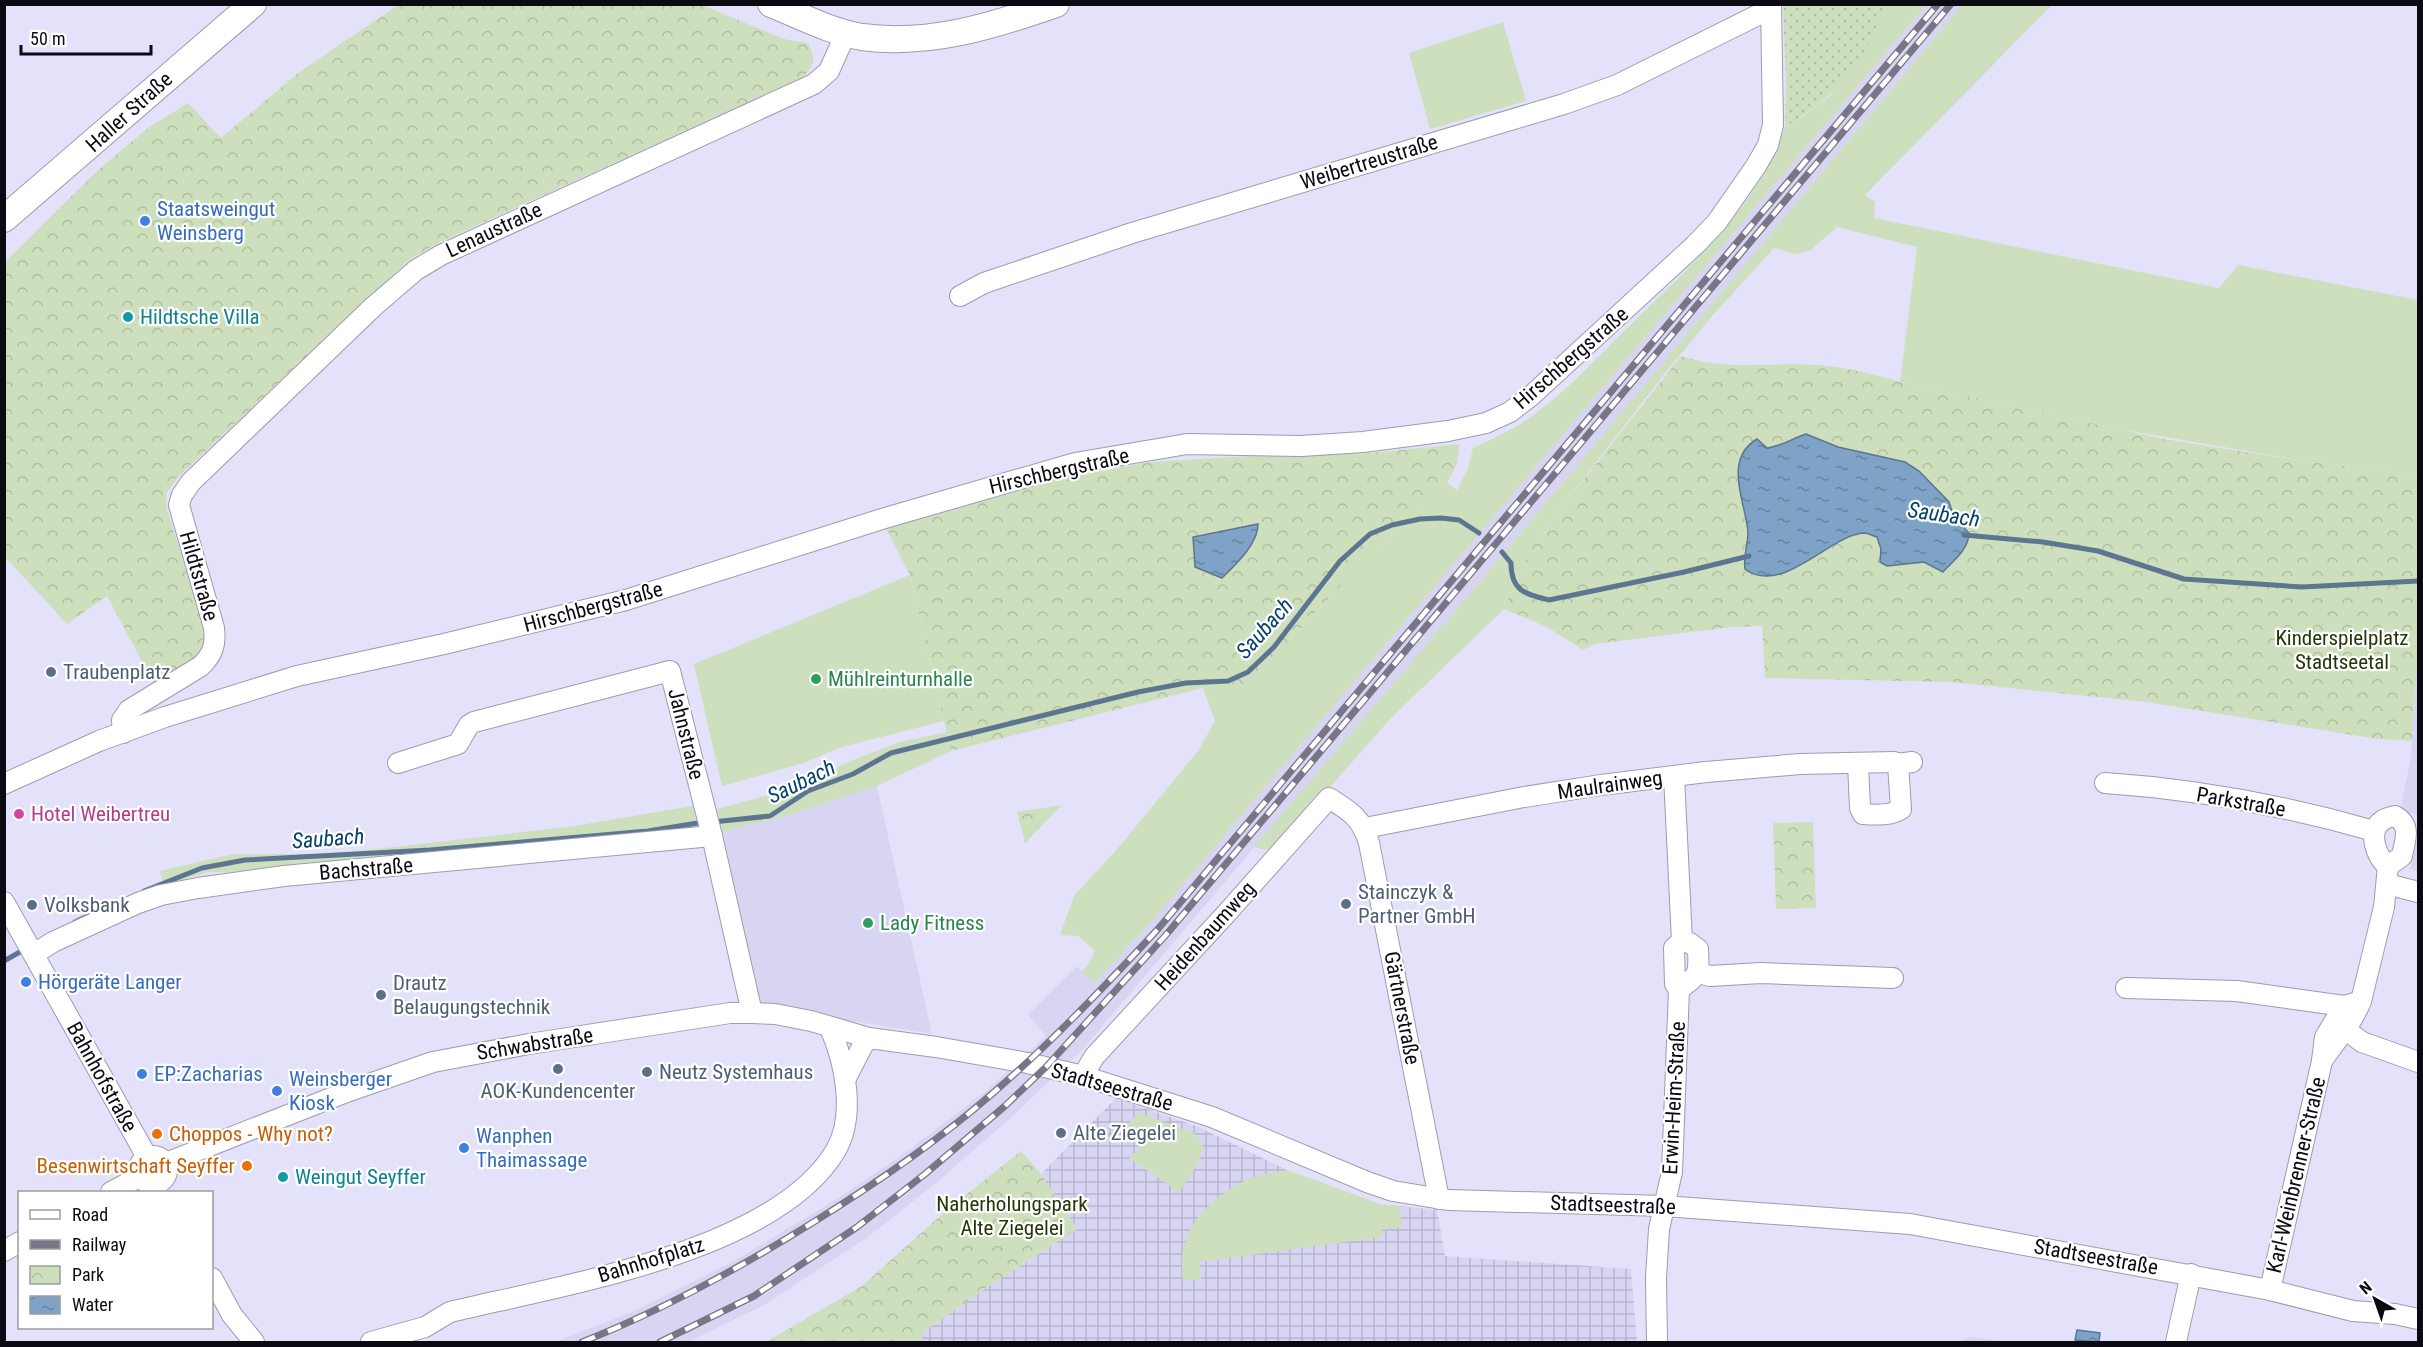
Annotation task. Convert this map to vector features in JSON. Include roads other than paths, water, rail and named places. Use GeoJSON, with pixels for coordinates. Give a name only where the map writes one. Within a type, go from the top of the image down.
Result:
{"type":"FeatureCollection","features":[{"type":"Feature","properties":{"kind":"street","name":"Haller Straße"},"geometry":{"type":"LineString","coordinates":[[4,219],[253,4]]}},
{"type":"Feature","properties":{"kind":"street"},"geometry":{"type":"LineString","coordinates":[[771,4],[846,33],[889,39],[929,38],[1004,22],[1056,4]]}},
{"type":"Feature","properties":{"kind":"street","name":"Weibertreustraße"},"geometry":{"type":"LineString","coordinates":[[960,297],[984,283],[1132,233],[1575,101],[1617,85],[1771,7]]}},
{"type":"Feature","properties":{"kind":"street","name":"Hirschbergstraße"},"geometry":{"type":"LineString","coordinates":[[4,784],[93,743],[297,676],[444,644],[626,600],[885,518],[1075,463],[1187,444],[1301,446],[1363,442],[1448,431],[1486,423],[1510,412],[1532,395],[1685,255],[1717,222],[1768,145],[1773,125],[1774,103],[1771,7]]}},
{"type":"Feature","properties":{"kind":"street","name":"Lenaustraße"},"geometry":{"type":"LineString","coordinates":[[182,495],[191,482],[373,307],[416,270],[441,255],[814,84],[834,63],[846,33]]}},
{"type":"Feature","properties":{"kind":"street","name":"Hildtstraße"},"geometry":{"type":"LineString","coordinates":[[123,733],[122,720],[129,710],[201,666],[210,657],[215,646],[214,628],[179,505],[182,495]]}},
{"type":"Feature","properties":{"kind":"street","name":"Jahnstraße"},"geometry":{"type":"LineString","coordinates":[[398,763],[458,744],[469,725],[474,722],[670,671],[710,826],[752,1013]]}},
{"type":"Feature","properties":{"kind":"street","name":"Maulrainweg"},"geometry":{"type":"LineString","coordinates":[[1365,828],[1524,797],[1674,776],[1800,764],[1905,763],[1901,809],[1896,812],[1863,814],[1860,808],[1858,764]]}},
{"type":"Feature","properties":{"kind":"street","name":"Erwin-Heim-Straße"},"geometry":{"type":"LineString","coordinates":[[1658,1342],[1656,1278],[1659,1229],[1672,1172],[1679,989],[1675,984],[1674,948],[1682,941],[1674,776]]}},
{"type":"Feature","properties":{"kind":"street","name":"Parkstraße"},"geometry":{"type":"LineString","coordinates":[[2105,783],[2178,791],[2280,808],[2374,831]]}},
{"type":"Feature","properties":{"kind":"street","name":"Heidenbaumweg"},"geometry":{"type":"LineString","coordinates":[[1083,1076],[1094,1057],[1329,798],[1347,809],[1365,828]]}},
{"type":"Feature","properties":{"kind":"street","name":"Karl-Weinbrenner-Straße"},"geometry":{"type":"LineString","coordinates":[[2322,1061],[2346,1030],[2384,907],[2388,875],[2402,856],[2407,827],[2403,820],[2395,816],[2381,821],[2374,831]]}},
{"type":"Feature","properties":{"kind":"street","name":"Bachstraße"},"geometry":{"type":"LineString","coordinates":[[33,953],[138,903],[161,895],[198,888],[710,826]]}},
{"type":"Feature","properties":{"kind":"street","name":"Gärtnerstraße"},"geometry":{"type":"LineString","coordinates":[[1365,828],[1439,1199]]}},
{"type":"Feature","properties":{"kind":"street"},"geometry":{"type":"LineString","coordinates":[[2374,831],[2375,846],[2388,875],[2418,892]]}},
{"type":"Feature","properties":{"kind":"street","name":"Bahnhofstraße"},"geometry":{"type":"LineString","coordinates":[[5,906],[147,1157]]}},
{"type":"Feature","properties":{"kind":"street"},"geometry":{"type":"LineString","coordinates":[[1679,989],[1699,974],[1698,949],[1682,941]]}},
{"type":"Feature","properties":{"kind":"street"},"geometry":{"type":"LineString","coordinates":[[1699,974],[1710,976],[1761,973],[1893,978]]}},
{"type":"Feature","properties":{"kind":"street"},"geometry":{"type":"LineString","coordinates":[[2126,988],[2237,991],[2353,1004]]}},
{"type":"Feature","properties":{"kind":"street","name":"Karl-Weinbrenner-Straße"},"geometry":{"type":"LineString","coordinates":[[2270,1290],[2322,1061],[2325,1037],[2353,1004]]}},
{"type":"Feature","properties":{"kind":"street","name":"Schwabstraße"},"geometry":{"type":"LineString","coordinates":[[166,1163],[349,1090],[427,1064],[529,1044],[730,1013],[784,1016],[868,1038],[918,1044]]}},
{"type":"Feature","properties":{"kind":"street","name":"Bahnhofplatz"},"geometry":{"type":"LineString","coordinates":[[371,1342],[425,1327],[450,1312],[642,1266],[696,1248],[743,1227],[788,1200],[817,1176],[836,1150],[842,1137],[846,1078],[840,1050],[830,1028]]}},
{"type":"Feature","properties":{"kind":"street"},"geometry":{"type":"LineString","coordinates":[[2346,1030],[2361,1042],[2418,1062]]}},
{"type":"Feature","properties":{"kind":"street","name":"Bahnhofplatz"},"geometry":{"type":"LineString","coordinates":[[846,1078],[868,1038]]}},
{"type":"Feature","properties":{"kind":"street","name":"Stadtseestraße"},"geometry":{"type":"LineString","coordinates":[[918,1044],[1028,1063],[1083,1076],[1212,1117],[1366,1182],[1393,1191],[1439,1199],[1664,1206],[1910,1224],[2191,1274],[2270,1290],[2325,1305],[2418,1319]]}},
{"type":"Feature","properties":{"kind":"street","name":"Bahnhofstraße"},"geometry":{"type":"LineString","coordinates":[[141,1176],[139,1169],[147,1157],[161,1158],[166,1163]]}},
{"type":"Feature","properties":{"kind":"street"},"geometry":{"type":"LineString","coordinates":[[113,1191],[141,1176],[146,1182],[163,1187],[168,1170],[166,1163]]}},
{"type":"Feature","properties":{"kind":"street"},"geometry":{"type":"LineString","coordinates":[[4,1251],[18,1243]]}},
{"type":"Feature","properties":{"kind":"street"},"geometry":{"type":"LineString","coordinates":[[2176,1342],[2191,1274]]}},
{"type":"Feature","properties":{"kind":"street"},"geometry":{"type":"LineString","coordinates":[[213,1280],[232,1315],[254,1342]]}},
{"type":"Feature","properties":{"kind":"street","name":"Stadtseestraße"},"geometry":{"type":"LineString","coordinates":[[2325,1305],[2418,1306]]}},
{"type":"Feature","properties":{"kind":"water"},"geometry":{"type":"Polygon","coordinates":[[[1806,434],[1838,447],[1905,462],[1919,471],[1949,502],[1954,517],[1969,533],[1960,554],[1943,572],[1924,562],[1887,566],[1880,562],[1881,549],[1877,537],[1864,533],[1851,536],[1806,562],[1775,575],[1759,576],[1745,569],[1748,532],[1739,482],[1738,470],[1741,458],[1746,448],[1757,439],[1767,448],[1806,434]]]}},
{"type":"Feature","properties":{"kind":"water"},"geometry":{"type":"Polygon","coordinates":[[[1258,524],[1250,546],[1222,578],[1195,567],[1193,537],[1258,524]]]}},
{"type":"Feature","properties":{"kind":"water"},"geometry":{"type":"Polygon","coordinates":[[[2077,1330],[2100,1333],[2099,1342],[2075,1340],[2077,1330]]]}},
{"type":"Feature","properties":{"kind":"waterway","name":"Saubach"},"geometry":{"type":"LineString","coordinates":[[713,822],[770,816],[808,791],[853,774],[891,753],[1138,692],[1186,683],[1228,681],[1248,672],[1274,647],[1340,561],[1370,534],[1392,525],[1420,519],[1441,518],[1459,520],[1479,533]]}},
{"type":"Feature","properties":{"kind":"waterway","name":"Saubach"},"geometry":{"type":"LineString","coordinates":[[1964,535],[2043,542],[2098,551],[2184,579],[2302,587],[2418,581]]}},
{"type":"Feature","properties":{"kind":"waterway","name":"Saubach"},"geometry":{"type":"LineString","coordinates":[[1502,552],[1511,563],[1514,580],[1521,590],[1549,600],[1749,556]]}},
{"type":"Feature","properties":{"kind":"waterway","name":"Saubach"},"geometry":{"type":"LineString","coordinates":[[144,891],[202,868],[245,860],[430,850],[648,831],[704,822]]}},
{"type":"Feature","properties":{"kind":"waterway","name":"Saubach"},"geometry":{"type":"LineString","coordinates":[[75,922],[102,909]]}},
{"type":"Feature","properties":{"kind":"waterway","name":"Saubach"},"geometry":{"type":"LineString","coordinates":[[4,961],[25,949]]}},
{"type":"Feature","properties":{"kind":"railway"},"geometry":{"type":"LineString","coordinates":[[582,1342],[700,1288],[784,1240],[859,1193],[905,1162],[972,1111],[1057,1034],[1158,929],[1938,4]]}},
{"type":"Feature","properties":{"kind":"railway"},"geometry":{"type":"LineString","coordinates":[[660,1342],[754,1296],[857,1227],[925,1174],[1005,1106],[1046,1067],[1165,936],[1951,4]]}},
{"type":"Feature","properties":{"kind":"place","name":"Staatsweingut Weinsberg"},"geometry":{"type":"Point","coordinates":[145,221]}},
{"type":"Feature","properties":{"kind":"place","name":"Hildtsche Villa"},"geometry":{"type":"Point","coordinates":[128,317]}},
{"type":"Feature","properties":{"kind":"place","name":"Traubenplatz"},"geometry":{"type":"Point","coordinates":[51,672]}},
{"type":"Feature","properties":{"kind":"place","name":"Mühlreinturnhalle"},"geometry":{"type":"Point","coordinates":[816,679]}},
{"type":"Feature","properties":{"kind":"place","name":"Hotel Weibertreu"},"geometry":{"type":"Point","coordinates":[19,814]}},
{"type":"Feature","properties":{"kind":"place","name":"Stainczyk & Partner GmbH"},"geometry":{"type":"Point","coordinates":[1346,904]}},
{"type":"Feature","properties":{"kind":"place","name":"Volksbank"},"geometry":{"type":"Point","coordinates":[32,905]}},
{"type":"Feature","properties":{"kind":"place","name":"Lady Fitness"},"geometry":{"type":"Point","coordinates":[868,923]}},
{"type":"Feature","properties":{"kind":"place","name":"Hörgeräte Langer"},"geometry":{"type":"Point","coordinates":[26,982]}},
{"type":"Feature","properties":{"kind":"place","name":"Drautz Belaugungstechnik"},"geometry":{"type":"Point","coordinates":[381,995]}},
{"type":"Feature","properties":{"kind":"place","name":"AOK-Kundencenter"},"geometry":{"type":"Point","coordinates":[558,1069]}},
{"type":"Feature","properties":{"kind":"place","name":"Neutz Systemhaus"},"geometry":{"type":"Point","coordinates":[647,1072]}},
{"type":"Feature","properties":{"kind":"place","name":"EP:Zacharias"},"geometry":{"type":"Point","coordinates":[142,1074]}},
{"type":"Feature","properties":{"kind":"place","name":"Weinsberger Kiosk"},"geometry":{"type":"Point","coordinates":[277,1091]}},
{"type":"Feature","properties":{"kind":"place","name":"Alte Ziegelei"},"geometry":{"type":"Point","coordinates":[1061,1133]}},
{"type":"Feature","properties":{"kind":"place","name":"Choppos - Why not?"},"geometry":{"type":"Point","coordinates":[157,1134]}},
{"type":"Feature","properties":{"kind":"place","name":"Wanphen Thaimassage"},"geometry":{"type":"Point","coordinates":[464,1148]}},
{"type":"Feature","properties":{"kind":"place","name":"Besenwirtschaft Seyffer"},"geometry":{"type":"Point","coordinates":[247,1166]}},
{"type":"Feature","properties":{"kind":"place","name":"Weingut Seyffer"},"geometry":{"type":"Point","coordinates":[283,1177]}},
{"type":"Feature","properties":{"kind":"park label","name":"Kinderspielplatz Stadtseetal"},"geometry":{"type":"Point","coordinates":[2342,650]}},
{"type":"Feature","properties":{"kind":"park label","name":"Naherholungspark Alte Ziegelei"},"geometry":{"type":"Point","coordinates":[1012,1216]}}]}
